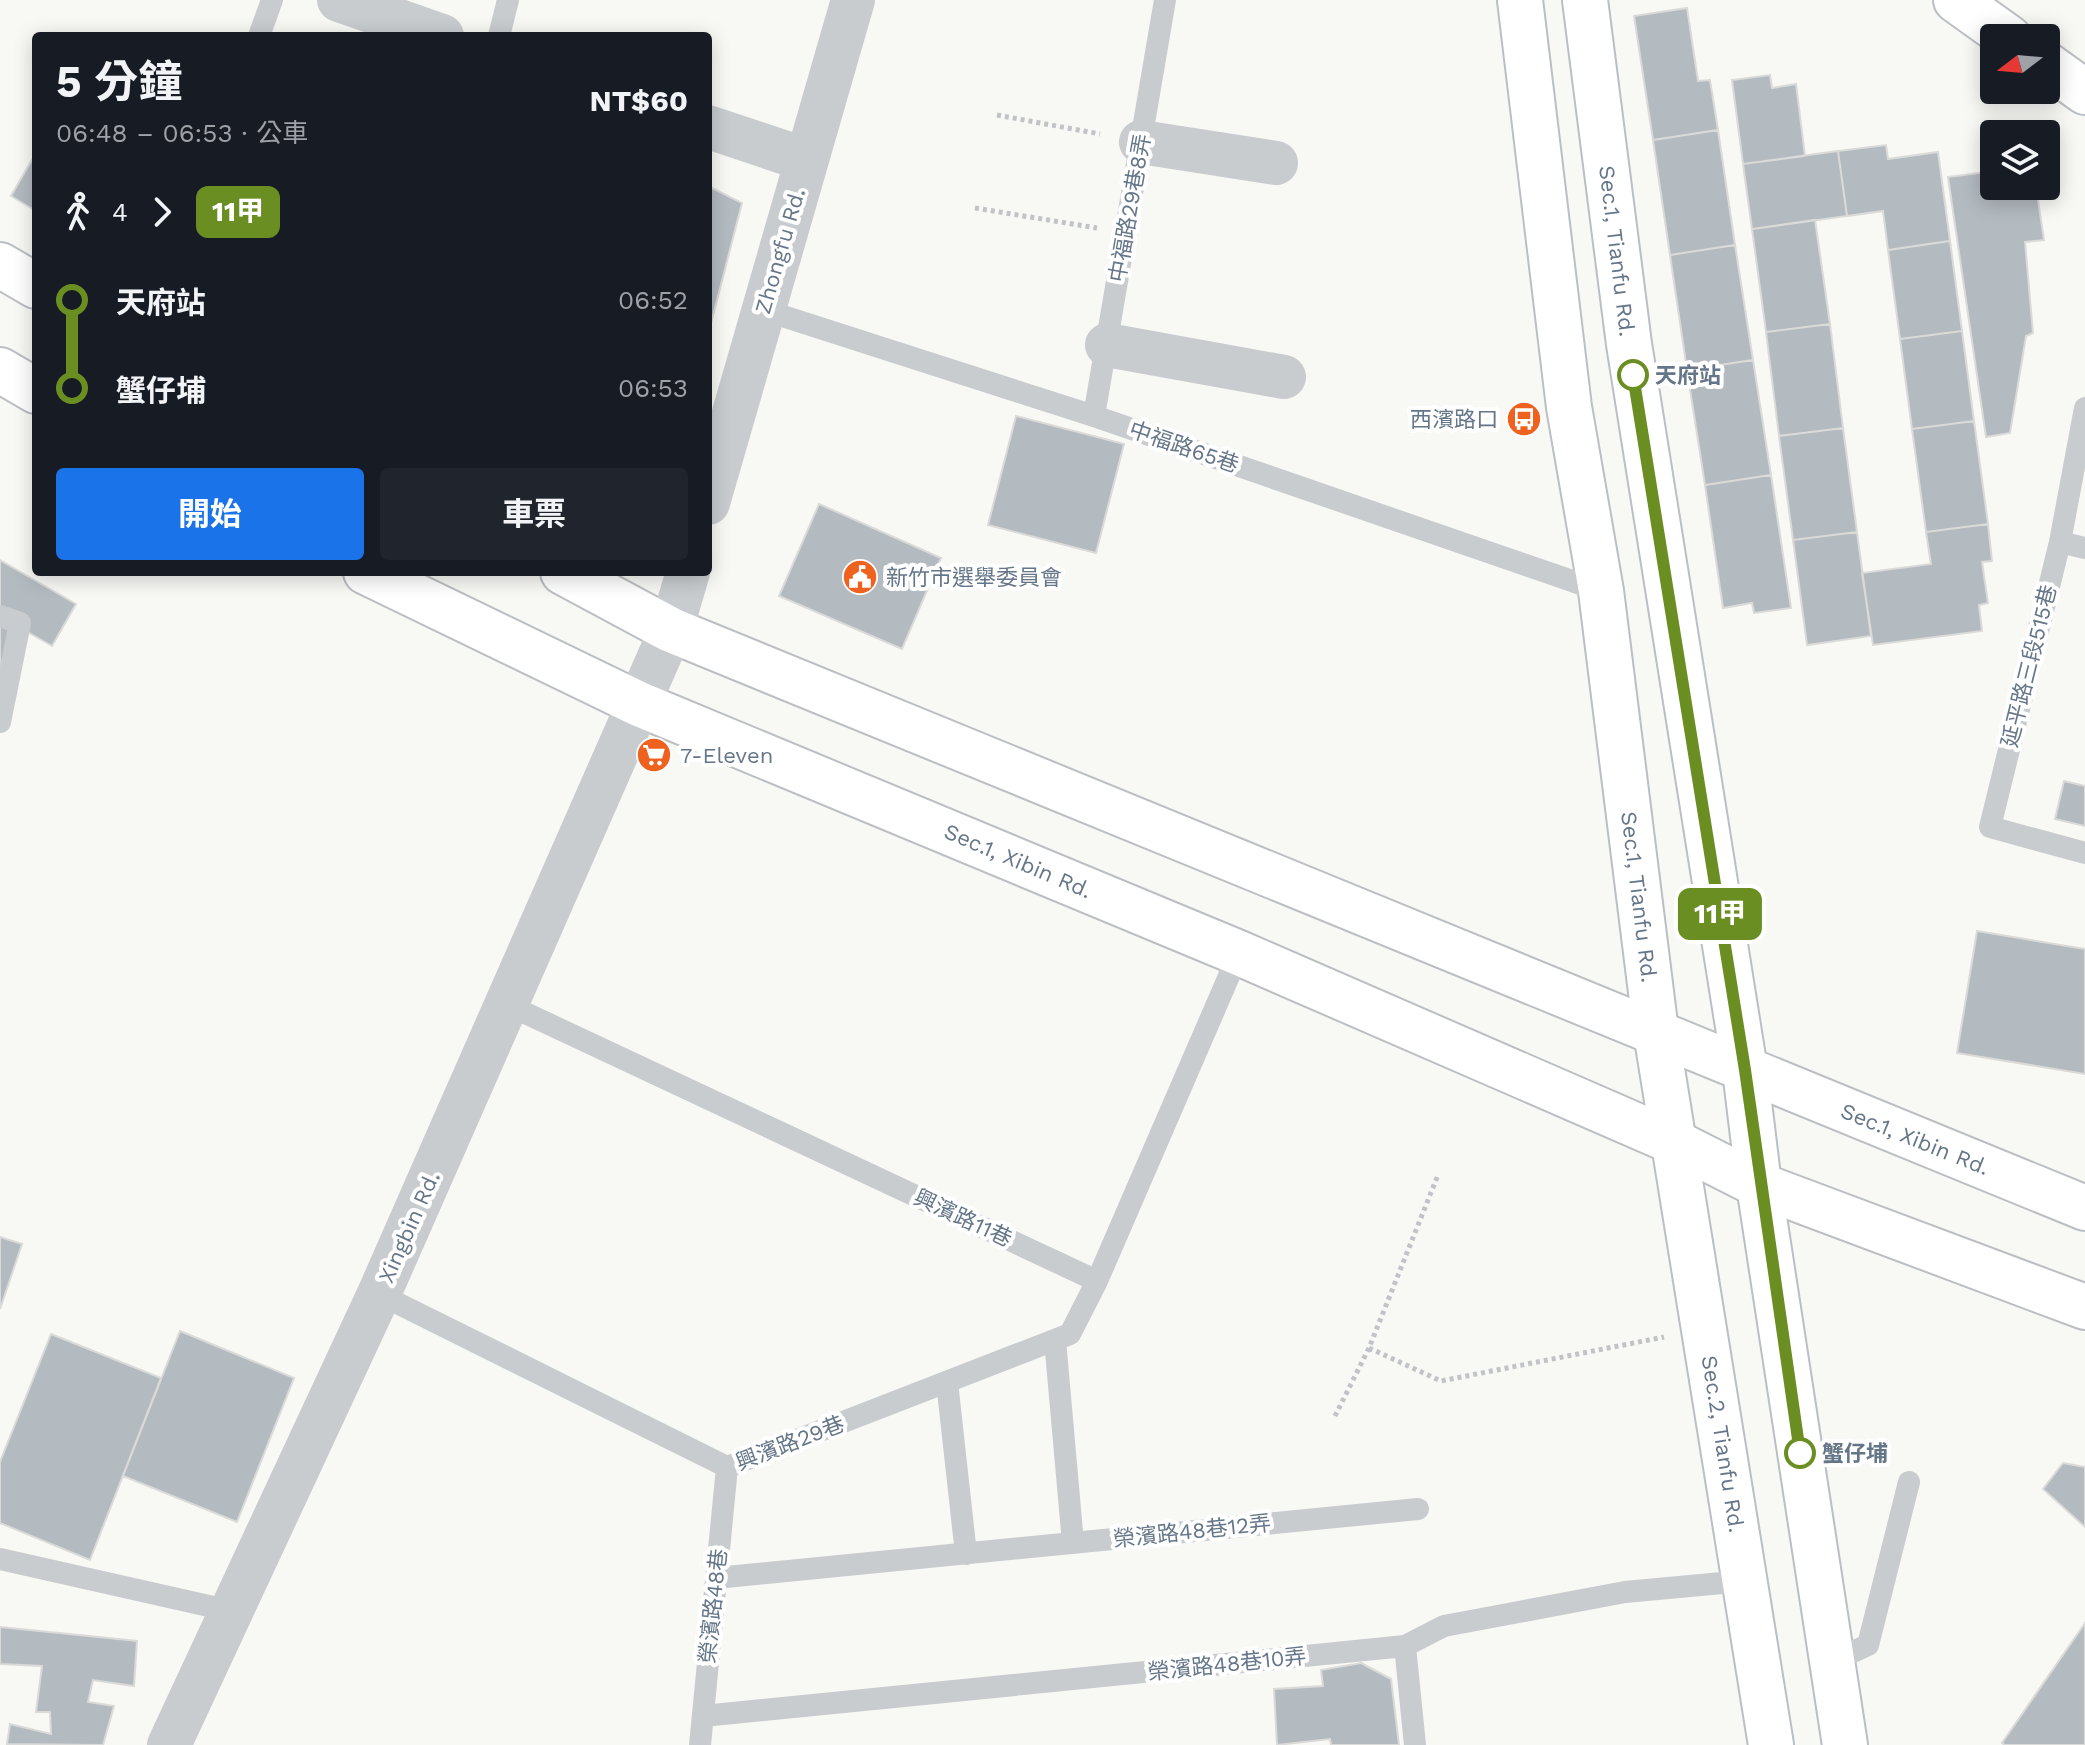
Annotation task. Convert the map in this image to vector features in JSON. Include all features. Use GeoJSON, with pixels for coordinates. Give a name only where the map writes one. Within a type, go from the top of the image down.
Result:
{"type":"FeatureCollection","features":[{"type":"Feature","properties":{"kind":"street"},"geometry":{"type":"LineString","coordinates":[[339,0],[431,32]]}},
{"type":"Feature","properties":{"kind":"street","name":"Zhongfu Rd."},"geometry":{"type":"LineString","coordinates":[[712,489],[853,0]]}},
{"type":"Feature","properties":{"kind":"street","name":"Sec.1, Tianfu Rd."},"geometry":{"type":"LineString","coordinates":[[1520,0],[1569,407],[1601,591],[1656,1032],[1674,1142]]}},
{"type":"Feature","properties":{"kind":"street","name":"Sec.1, Tianfu Rd."},"geometry":{"type":"LineString","coordinates":[[1585,0],[1629,344],[1745,1070],[1759,1185]]}},
{"type":"Feature","properties":{"kind":"street"},"geometry":{"type":"LineString","coordinates":[[1956,0],[1989,24]]}},
{"type":"Feature","properties":{"kind":"street"},"geometry":{"type":"LineString","coordinates":[[2060,74],[2085,92]]}},
{"type":"Feature","properties":{"kind":"street"},"geometry":{"type":"LineString","coordinates":[[712,128],[807,160]]}},
{"type":"Feature","properties":{"kind":"street"},"geometry":{"type":"LineString","coordinates":[[1141,142],[1276,163]]}},
{"type":"Feature","properties":{"kind":"street"},"geometry":{"type":"LineString","coordinates":[[0,265],[32,284]]}},
{"type":"Feature","properties":{"kind":"street"},"geometry":{"type":"LineString","coordinates":[[1107,345],[1284,377]]}},
{"type":"Feature","properties":{"kind":"street"},"geometry":{"type":"LineString","coordinates":[[0,370],[32,389]]}},
{"type":"Feature","properties":{"kind":"street","name":"Sec.1, Xibin Rd."},"geometry":{"type":"LineString","coordinates":[[374,576],[639,704],[1239,953],[1674,1142],[1759,1185]]}},
{"type":"Feature","properties":{"kind":"street"},"geometry":{"type":"LineString","coordinates":[[570,576],[671,630],[1656,1032]]}},
{"type":"Feature","properties":{"kind":"street"},"geometry":{"type":"LineString","coordinates":[[671,630],[687,576]]}},
{"type":"Feature","properties":{"kind":"street","name":"Xingbin Rd."},"geometry":{"type":"LineString","coordinates":[[169,1745],[379,1294],[671,630]]}},
{"type":"Feature","properties":{"kind":"street","name":"Sec.1, Xibin Rd."},"geometry":{"type":"LineString","coordinates":[[1656,1032],[2085,1208]]}},
{"type":"Feature","properties":{"kind":"street","name":"Sec.2, Tianfu Rd."},"geometry":{"type":"LineString","coordinates":[[1674,1142],[1771,1745]]}},
{"type":"Feature","properties":{"kind":"street"},"geometry":{"type":"LineString","coordinates":[[1845,1745],[1759,1185],[2085,1307]]}},
{"type":"Feature","properties":{"kind":"lane"},"geometry":{"type":"LineString","coordinates":[[260,32],[272,0]]}},
{"type":"Feature","properties":{"kind":"lane"},"geometry":{"type":"LineString","coordinates":[[500,32],[508,0]]}},
{"type":"Feature","properties":{"kind":"lane","name":"中福路29巷8弄"},"geometry":{"type":"LineString","coordinates":[[1094,416],[1165,0]]}},
{"type":"Feature","properties":{"kind":"lane","name":"中福路65巷"},"geometry":{"type":"LineString","coordinates":[[764,310],[1094,416],[1601,591]]}},
{"type":"Feature","properties":{"kind":"lane","name":"延平路三段515巷"},"geometry":{"type":"LineString","coordinates":[[2085,408],[2060,542],[1990,827],[2085,853]]}},
{"type":"Feature","properties":{"kind":"lane"},"geometry":{"type":"LineString","coordinates":[[2060,542],[2085,548]]}},
{"type":"Feature","properties":{"kind":"lane"},"geometry":{"type":"LineString","coordinates":[[0,722],[10,619]]}},
{"type":"Feature","properties":{"kind":"lane"},"geometry":{"type":"LineString","coordinates":[[1097,1281],[1239,953]]}},
{"type":"Feature","properties":{"kind":"lane","name":"興濱路11巷"},"geometry":{"type":"LineString","coordinates":[[506,1004],[1097,1281]]}},
{"type":"Feature","properties":{"kind":"lane","name":"興濱路29巷"},"geometry":{"type":"LineString","coordinates":[[379,1294],[727,1467],[1070,1334],[1097,1281]]}},
{"type":"Feature","properties":{"kind":"lane"},"geometry":{"type":"LineString","coordinates":[[1055,1340],[1073,1543]]}},
{"type":"Feature","properties":{"kind":"lane"},"geometry":{"type":"LineString","coordinates":[[947,1382],[966,1554]]}},
{"type":"Feature","properties":{"kind":"lane","name":"榮濱路48巷"},"geometry":{"type":"LineString","coordinates":[[700,1745],[727,1467]]}},
{"type":"Feature","properties":{"kind":"lane"},"geometry":{"type":"LineString","coordinates":[[1833,1661],[1868,1645],[1909,1482]]}},
{"type":"Feature","properties":{"kind":"lane","name":"榮濱路48巷12弄"},"geometry":{"type":"LineString","coordinates":[[716,1578],[1418,1509]]}},
{"type":"Feature","properties":{"kind":"lane"},"geometry":{"type":"LineString","coordinates":[[0,1559],[231,1611]]}},
{"type":"Feature","properties":{"kind":"lane","name":"榮濱路48巷10弄"},"geometry":{"type":"LineString","coordinates":[[703,1716],[1405,1646],[1444,1626],[1625,1592],[1744,1581]]}},
{"type":"Feature","properties":{"kind":"lane"},"geometry":{"type":"LineString","coordinates":[[1405,1646],[1415,1745]]}},
{"type":"Feature","properties":{"kind":"path"},"geometry":{"type":"LineString","coordinates":[[997,115],[1141,142]]}},
{"type":"Feature","properties":{"kind":"path"},"geometry":{"type":"LineString","coordinates":[[975,208],[1125,232]]}},
{"type":"Feature","properties":{"kind":"path"},"geometry":{"type":"LineString","coordinates":[[1335,1416],[1369,1348],[1438,1175]]}},
{"type":"Feature","properties":{"kind":"path"},"geometry":{"type":"LineString","coordinates":[[1369,1348],[1441,1381],[1705,1331]]}},
{"type":"Feature","properties":{"kind":"building"},"geometry":{"type":"Polygon","coordinates":[[[1687,8],[1698,81],[1710,80],[1718,130],[1653,140],[1634,16],[1687,8]]]}},
{"type":"Feature","properties":{"kind":"building"},"geometry":{"type":"Polygon","coordinates":[[[1770,75],[1772,88],[1796,84],[1805,156],[1743,164],[1732,80],[1770,75]]]}},
{"type":"Feature","properties":{"kind":"building"},"geometry":{"type":"Polygon","coordinates":[[[1718,130],[1735,245],[1670,255],[1653,140],[1718,130]]]}},
{"type":"Feature","properties":{"kind":"building"},"geometry":{"type":"Polygon","coordinates":[[[1886,145],[1888,159],[1938,152],[1950,241],[1888,250],[1883,211],[1847,216],[1838,151],[1886,145]]]}},
{"type":"Feature","properties":{"kind":"building"},"geometry":{"type":"Polygon","coordinates":[[[1838,151],[1847,216],[1752,229],[1743,164],[1838,151]]]}},
{"type":"Feature","properties":{"kind":"building"},"geometry":{"type":"Polygon","coordinates":[[[32,160],[32,209],[11,196],[32,160]]]}},
{"type":"Feature","properties":{"kind":"building"},"geometry":{"type":"Polygon","coordinates":[[[1980,173],[1980,200],[2038,200],[2044,240],[2025,242],[2033,333],[2026,336],[2010,433],[1986,437],[1948,177],[1980,173]]]}},
{"type":"Feature","properties":{"kind":"building"},"geometry":{"type":"Polygon","coordinates":[[[712,188],[742,203],[712,319],[712,188]]]}},
{"type":"Feature","properties":{"kind":"building"},"geometry":{"type":"Polygon","coordinates":[[[1815,220],[1830,324],[1766,332],[1752,229],[1815,220]]]}},
{"type":"Feature","properties":{"kind":"building"},"geometry":{"type":"Polygon","coordinates":[[[1950,241],[1962,331],[1900,339],[1888,250],[1950,241]]]}},
{"type":"Feature","properties":{"kind":"building"},"geometry":{"type":"Polygon","coordinates":[[[1735,245],[1753,360],[1687,370],[1670,255],[1735,245]]]}},
{"type":"Feature","properties":{"kind":"building"},"geometry":{"type":"Polygon","coordinates":[[[1830,324],[1843,428],[1779,436],[1766,332],[1830,324]]]}},
{"type":"Feature","properties":{"kind":"building"},"geometry":{"type":"Polygon","coordinates":[[[1962,331],[1974,421],[1912,429],[1900,339],[1962,331]]]}},
{"type":"Feature","properties":{"kind":"building"},"geometry":{"type":"Polygon","coordinates":[[[1753,360],[1771,475],[1705,485],[1687,370],[1753,360]]]}},
{"type":"Feature","properties":{"kind":"building"},"geometry":{"type":"Polygon","coordinates":[[[1016,416],[1124,444],[1096,553],[988,525],[1016,416]]]}},
{"type":"Feature","properties":{"kind":"building"},"geometry":{"type":"Polygon","coordinates":[[[1974,421],[1988,524],[1926,532],[1912,429],[1974,421]]]}},
{"type":"Feature","properties":{"kind":"building"},"geometry":{"type":"Polygon","coordinates":[[[1843,428],[1857,532],[1793,540],[1779,436],[1843,428]]]}},
{"type":"Feature","properties":{"kind":"building"},"geometry":{"type":"Polygon","coordinates":[[[1771,475],[1791,608],[1754,613],[1752,603],[1723,608],[1705,485],[1771,475]]]}},
{"type":"Feature","properties":{"kind":"building","name":"新竹市選舉委員會"},"geometry":{"type":"Polygon","coordinates":[[[819,504],[941,558],[902,649],[779,596],[819,504]]]}},
{"type":"Feature","properties":{"kind":"building"},"geometry":{"type":"Polygon","coordinates":[[[1988,524],[1992,561],[1982,562],[1988,603],[1979,605],[1982,631],[1873,645],[1862,573],[1931,564],[1926,532],[1988,524]]]}},
{"type":"Feature","properties":{"kind":"building"},"geometry":{"type":"Polygon","coordinates":[[[1857,532],[1871,636],[1807,645],[1793,540],[1857,532]]]}},
{"type":"Feature","properties":{"kind":"building"},"geometry":{"type":"Polygon","coordinates":[[[0,560],[76,604],[52,646],[26,631],[0,677],[0,560]]]}},
{"type":"Feature","properties":{"kind":"building"},"geometry":{"type":"Polygon","coordinates":[[[2064,781],[2085,786],[2085,826],[2055,819],[2064,781]]]}},
{"type":"Feature","properties":{"kind":"building"},"geometry":{"type":"Polygon","coordinates":[[[1977,931],[2085,949],[2085,1074],[1957,1053],[1977,931]]]}},
{"type":"Feature","properties":{"kind":"building"},"geometry":{"type":"Polygon","coordinates":[[[0,1237],[22,1244],[0,1309],[0,1237]]]}},
{"type":"Feature","properties":{"kind":"building"},"geometry":{"type":"Polygon","coordinates":[[[180,1331],[294,1378],[237,1522],[123,1476],[180,1331]]]}},
{"type":"Feature","properties":{"kind":"building"},"geometry":{"type":"Polygon","coordinates":[[[51,1334],[161,1378],[90,1560],[0,1523],[0,1462],[51,1334]]]}},
{"type":"Feature","properties":{"kind":"building"},"geometry":{"type":"Polygon","coordinates":[[[2063,1463],[2085,1467],[2085,1527],[2043,1489],[2063,1463]]]}},
{"type":"Feature","properties":{"kind":"building"},"geometry":{"type":"Polygon","coordinates":[[[2085,1623],[2085,1745],[2002,1743],[2085,1623]]]}},
{"type":"Feature","properties":{"kind":"building"},"geometry":{"type":"Polygon","coordinates":[[[0,1627],[137,1641],[134,1686],[93,1680],[88,1702],[114,1706],[103,1745],[7,1744],[10,1724],[51,1734],[50,1712],[36,1712],[42,1666],[0,1664],[0,1627]]]}},
{"type":"Feature","properties":{"kind":"building"},"geometry":{"type":"Polygon","coordinates":[[[1361,1663],[1391,1679],[1399,1745],[1331,1745],[1330,1739],[1277,1745],[1274,1689],[1323,1686],[1321,1670],[1361,1663]]]}},
{"type":"Feature","properties":{"kind":"bus line","name":"11甲"},"geometry":{"type":"LineString","coordinates":[[1633,375],[1745,1070],[1759,1185],[1800,1453]]}},
{"type":"Feature","properties":{"kind":"place","name":"天府站"},"geometry":{"type":"Point","coordinates":[1633,375]}},
{"type":"Feature","properties":{"kind":"place","name":"西濱路口"},"geometry":{"type":"Point","coordinates":[1524,419]}},
{"type":"Feature","properties":{"kind":"place","name":"新竹市選舉委員會"},"geometry":{"type":"Point","coordinates":[860,577]}},
{"type":"Feature","properties":{"kind":"place","name":"7-Eleven"},"geometry":{"type":"Point","coordinates":[654,755]}},
{"type":"Feature","properties":{"kind":"place","name":"蟹仔埔"},"geometry":{"type":"Point","coordinates":[1800,1453]}}]}
